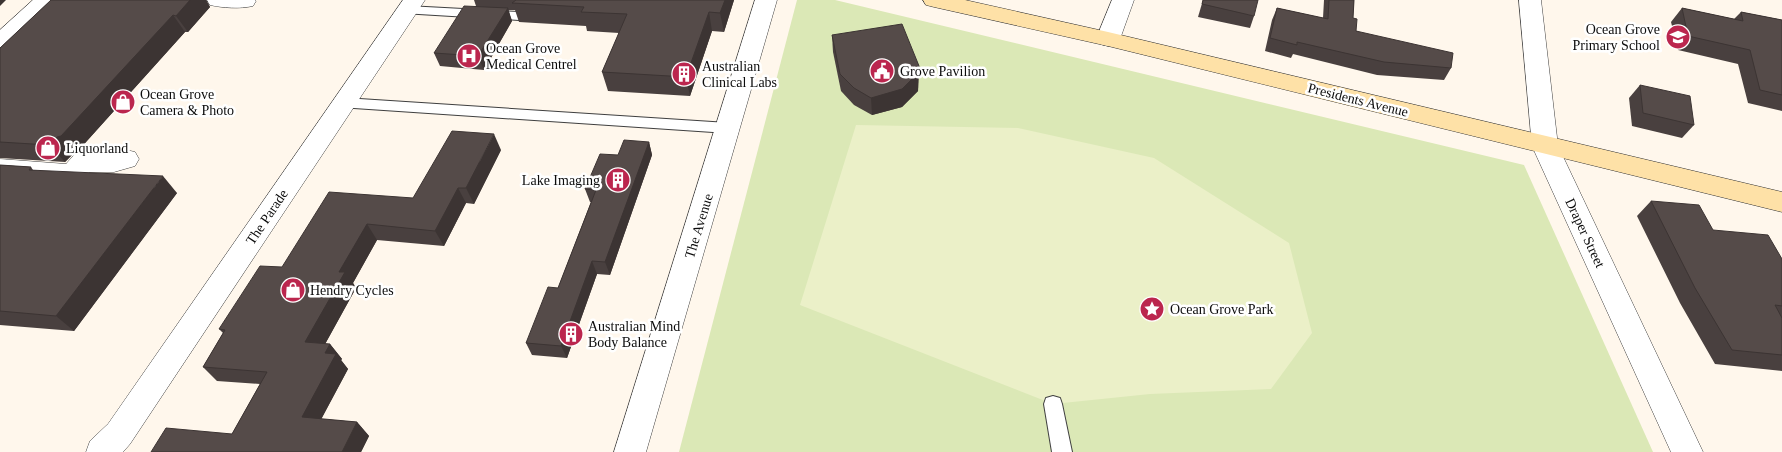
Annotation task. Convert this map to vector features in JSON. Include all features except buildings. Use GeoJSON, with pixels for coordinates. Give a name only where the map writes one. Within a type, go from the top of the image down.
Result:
{"type":"FeatureCollection","features":[{"type":"Feature","properties":{"kind":"street"},"geometry":{"type":"LineString","coordinates":[[0,43],[46,0]]}},
{"type":"Feature","properties":{"kind":"street"},"geometry":{"type":"LineString","coordinates":[[218,0],[245,1]]}},
{"type":"Feature","properties":{"kind":"street","name":"The Avenue"},"geometry":{"type":"LineString","coordinates":[[630,452],[766,0]]}},
{"type":"Feature","properties":{"kind":"street","name":"Presidents Avenue"},"geometry":{"type":"LineString","coordinates":[[934,0],[1108,39],[1544,146],[1782,202]]}},
{"type":"Feature","properties":{"kind":"street"},"geometry":{"type":"LineString","coordinates":[[1108,39],[1123,0]]}},
{"type":"Feature","properties":{"kind":"street","name":"Draper Street"},"geometry":{"type":"LineString","coordinates":[[1530,0],[1544,146],[1687,452]]}},
{"type":"Feature","properties":{"kind":"street","name":"The Parade"},"geometry":{"type":"LineString","coordinates":[[111,446],[411,5]]}},
{"type":"Feature","properties":{"kind":"street"},"geometry":{"type":"LineString","coordinates":[[0,169],[72,174],[83,162],[114,163],[126,159]]}},
{"type":"Feature","properties":{"kind":"lane"},"geometry":{"type":"LineString","coordinates":[[411,5],[520,16]]}},
{"type":"Feature","properties":{"kind":"lane"},"geometry":{"type":"LineString","coordinates":[[344,103],[728,128]]}},
{"type":"Feature","properties":{"kind":"lane"},"geometry":{"type":"LineString","coordinates":[[1053,404],[1062,452]]}},
{"type":"Feature","properties":{"kind":"green space","name":"Ocean Grove Park"},"geometry":{"type":"Polygon","coordinates":[[[797,0],[835,0],[1524,165],[1653,452],[679,452],[797,0]]]}},
{"type":"Feature","properties":{"kind":"green space"},"geometry":{"type":"Polygon","coordinates":[[[856,125],[1018,128],[1154,158],[1289,243],[1312,333],[1271,389],[1150,394],[1053,404],[800,305],[856,125]]]}},
{"type":"Feature","properties":{"kind":"place","name":"Ocean Grove Primary School"},"geometry":{"type":"Point","coordinates":[1678,37]}},
{"type":"Feature","properties":{"kind":"place","name":"Ocean Grove Medical Centrel"},"geometry":{"type":"Point","coordinates":[469,56]}},
{"type":"Feature","properties":{"kind":"place","name":"Grove Pavilion"},"geometry":{"type":"Point","coordinates":[882,71]}},
{"type":"Feature","properties":{"kind":"place","name":"Australian Clinical Labs"},"geometry":{"type":"Point","coordinates":[684,74]}},
{"type":"Feature","properties":{"kind":"place","name":"Ocean Grove Camera & Photo"},"geometry":{"type":"Point","coordinates":[123,102]}},
{"type":"Feature","properties":{"kind":"place","name":"Liquorland"},"geometry":{"type":"Point","coordinates":[48,148]}},
{"type":"Feature","properties":{"kind":"place","name":"Lake Imaging"},"geometry":{"type":"Point","coordinates":[618,180]}},
{"type":"Feature","properties":{"kind":"place","name":"Hendry Cycles"},"geometry":{"type":"Point","coordinates":[293,290]}},
{"type":"Feature","properties":{"kind":"place","name":"Ocean Grove Park"},"geometry":{"type":"Point","coordinates":[1152,309]}},
{"type":"Feature","properties":{"kind":"place","name":"Australian Mind Body Balance"},"geometry":{"type":"Point","coordinates":[571,334]}}]}
